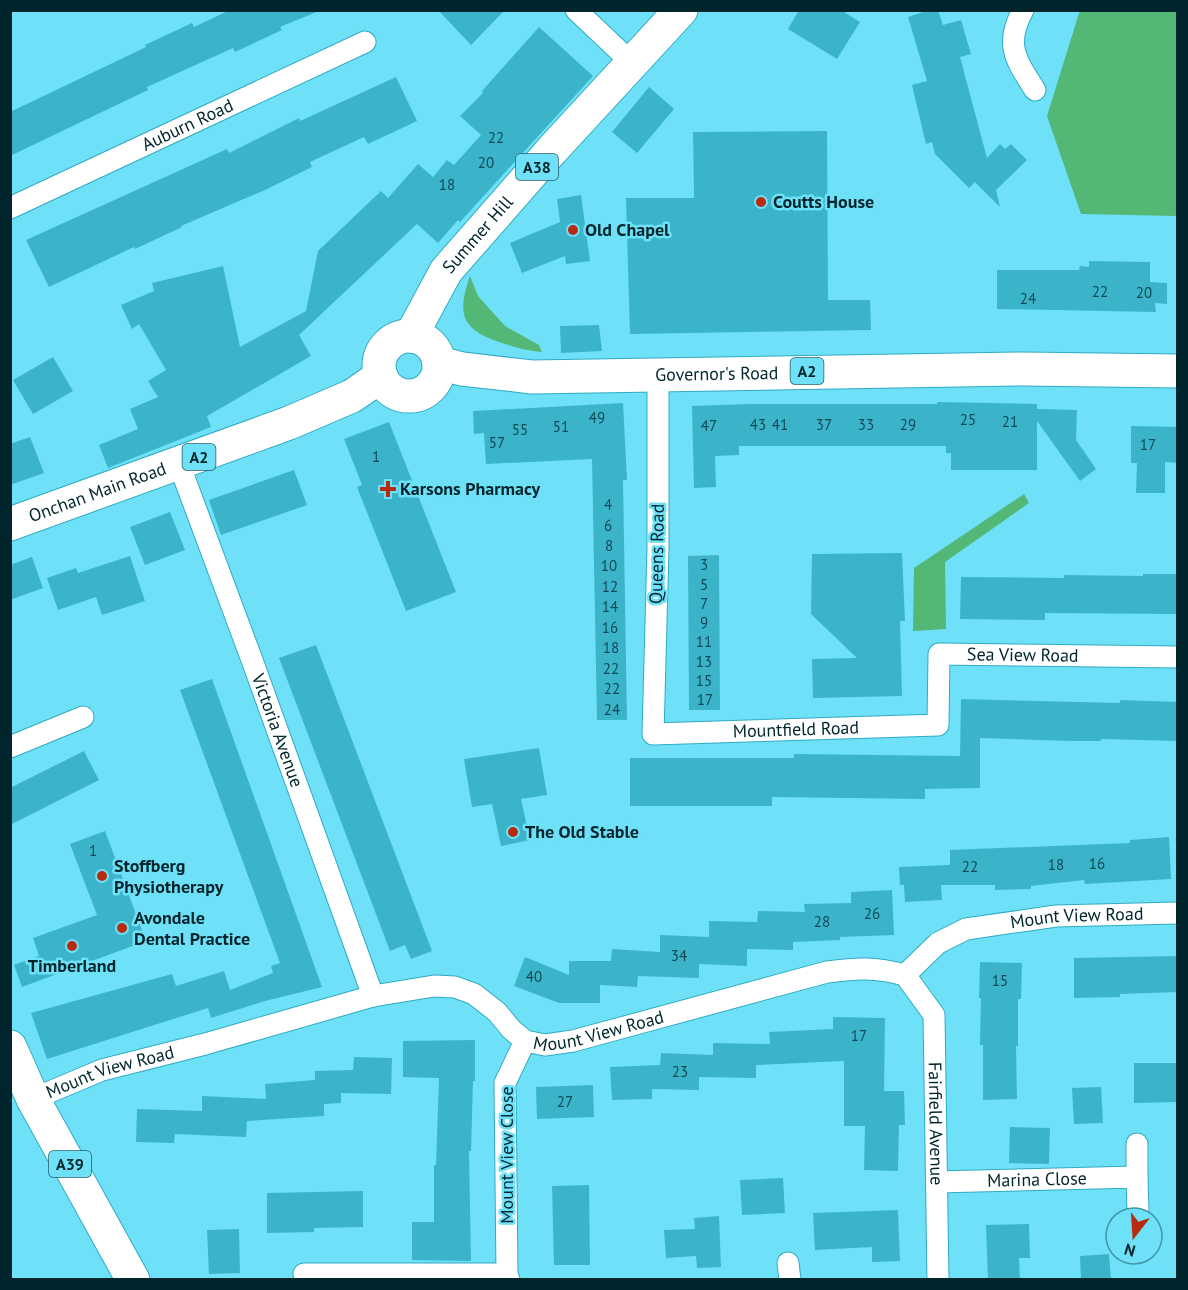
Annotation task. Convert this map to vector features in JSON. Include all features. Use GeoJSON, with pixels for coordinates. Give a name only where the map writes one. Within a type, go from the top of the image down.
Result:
{"type":"FeatureCollection","features":[{"type":"Feature","properties":{"kind":"main road","name":"Summer Hill"},"geometry":{"type":"LineString","coordinates":[[411,336],[446,271],[552,150],[681,10]]}},
{"type":"Feature","properties":{"kind":"main road"},"geometry":{"type":"LineString","coordinates":[[411,336],[430,344],[439,363],[435,381],[429,389],[411,396],[401,395],[386,385],[379,367],[385,348],[393,341],[411,336]]}},
{"type":"Feature","properties":{"kind":"main road","name":"Governor's Road"},"geometry":{"type":"LineString","coordinates":[[439,363],[462,369],[532,377],[658,373],[1023,369],[1178,371]]}},
{"type":"Feature","properties":{"kind":"main road","name":"Onchan Main Road"},"geometry":{"type":"LineString","coordinates":[[10,524],[289,423],[352,396],[381,376]]}},
{"type":"Feature","properties":{"kind":"main road","name":"A39"},"geometry":{"type":"LineString","coordinates":[[10,1047],[33,1099],[133,1280]]}},
{"type":"Feature","properties":{"kind":"street"},"geometry":{"type":"LineString","coordinates":[[576,10],[633,64]]}},
{"type":"Feature","properties":{"kind":"street"},"geometry":{"type":"LineString","coordinates":[[1023,10],[1013,47],[1016,61],[1035,90]]}},
{"type":"Feature","properties":{"kind":"street","name":"Auburn Road"},"geometry":{"type":"LineString","coordinates":[[10,208],[365,42]]}},
{"type":"Feature","properties":{"kind":"street","name":"Queens Road"},"geometry":{"type":"LineString","coordinates":[[653,734],[658,548],[658,373]]}},
{"type":"Feature","properties":{"kind":"street","name":"Victoria Avenue"},"geometry":{"type":"LineString","coordinates":[[179,464],[373,996]]}},
{"type":"Feature","properties":{"kind":"street","name":"Sea View Road"},"geometry":{"type":"LineString","coordinates":[[938,725],[939,654],[1178,657]]}},
{"type":"Feature","properties":{"kind":"street"},"geometry":{"type":"LineString","coordinates":[[10,747],[83,717]]}},
{"type":"Feature","properties":{"kind":"street","name":"Mountfield Road"},"geometry":{"type":"LineString","coordinates":[[653,734],[938,725]]}},
{"type":"Feature","properties":{"kind":"street","name":"Mount View Road"},"geometry":{"type":"LineString","coordinates":[[33,1099],[102,1071],[373,996],[435,986],[455,987],[474,994],[525,1041],[545,1045],[573,1041],[827,972],[856,968],[880,968],[905,975],[938,943],[966,929],[1056,916],[1178,913]]}},
{"type":"Feature","properties":{"kind":"street","name":"Fairfield Avenue"},"geometry":{"type":"LineString","coordinates":[[905,975],[934,1015],[938,1280]]}},
{"type":"Feature","properties":{"kind":"street","name":"Mount View Close"},"geometry":{"type":"LineString","coordinates":[[304,1274],[508,1277],[505,1083],[525,1041]]}},
{"type":"Feature","properties":{"kind":"street"},"geometry":{"type":"LineString","coordinates":[[1137,1144],[1138,1206]]}},
{"type":"Feature","properties":{"kind":"street","name":"Marina Close"},"geometry":{"type":"LineString","coordinates":[[938,1182],[1137,1177]]}},
{"type":"Feature","properties":{"kind":"green space"},"geometry":{"type":"Polygon","coordinates":[[[1080,10],[1177,11],[1177,216],[1081,214],[1047,116],[1080,10]]]}},
{"type":"Feature","properties":{"kind":"green space"},"geometry":{"type":"Polygon","coordinates":[[[470,276],[478,296],[505,326],[539,345],[542,352],[505,344],[480,334],[472,328],[464,313],[463,303],[470,276]]]}},
{"type":"Feature","properties":{"kind":"green space"},"geometry":{"type":"Polygon","coordinates":[[[1024,494],[1029,503],[945,562],[946,629],[913,631],[914,568],[1024,494]]]}},
{"type":"Feature","properties":{"kind":"building"},"geometry":{"type":"Polygon","coordinates":[[[230,10],[319,11],[280,27],[282,30],[235,52],[233,48],[147,87],[148,90],[10,156],[10,112],[192,23],[194,27],[230,10]]]}},
{"type":"Feature","properties":{"kind":"building"},"geometry":{"type":"Polygon","coordinates":[[[438,10],[505,10],[471,45],[438,10]]]}},
{"type":"Feature","properties":{"kind":"building"},"geometry":{"type":"Polygon","coordinates":[[[799,10],[841,10],[860,22],[837,59],[788,29],[799,10]]]}},
{"type":"Feature","properties":{"kind":"building"},"geometry":{"type":"Polygon","coordinates":[[[930,10],[938,10],[943,25],[961,20],[971,54],[960,57],[987,158],[1000,144],[1005,149],[1011,144],[1027,160],[996,190],[1000,207],[975,182],[969,188],[935,154],[932,142],[926,144],[912,85],[927,81],[908,17],[930,10]]]}},
{"type":"Feature","properties":{"kind":"building"},"geometry":{"type":"Polygon","coordinates":[[[539,27],[593,76],[460,222],[458,220],[438,243],[417,224],[299,335],[311,356],[207,416],[211,427],[108,468],[99,445],[138,429],[130,409],[158,397],[148,381],[166,370],[139,324],[132,329],[121,305],[154,291],[152,283],[223,266],[240,347],[306,311],[318,251],[381,191],[388,198],[418,164],[433,177],[447,160],[454,165],[481,135],[460,116],[483,93],[482,91],[539,27]]]}},
{"type":"Feature","properties":{"kind":"building"},"geometry":{"type":"Polygon","coordinates":[[[396,77],[417,121],[368,144],[364,137],[310,162],[312,167],[265,190],[49,287],[26,240],[227,149],[229,153],[299,118],[300,121],[396,77]]]}},
{"type":"Feature","properties":{"kind":"building"},"geometry":{"type":"Polygon","coordinates":[[[649,87],[674,109],[637,153],[612,132],[649,87]]]}},
{"type":"Feature","properties":{"kind":"building"},"geometry":{"type":"Polygon","coordinates":[[[827,131],[828,300],[870,300],[871,330],[630,334],[626,198],[694,198],[693,132],[827,131]]]}},
{"type":"Feature","properties":{"kind":"building"},"geometry":{"type":"Polygon","coordinates":[[[581,195],[590,261],[566,264],[565,256],[522,273],[510,243],[560,222],[557,199],[581,195]]]}},
{"type":"Feature","properties":{"kind":"building"},"geometry":{"type":"Polygon","coordinates":[[[1089,261],[1150,262],[1150,282],[1167,283],[1167,304],[1155,303],[1156,312],[997,309],[997,270],[1079,270],[1080,266],[1089,267],[1089,261]]]}},
{"type":"Feature","properties":{"kind":"building"},"geometry":{"type":"Polygon","coordinates":[[[599,325],[602,351],[561,353],[560,326],[599,325]]]}},
{"type":"Feature","properties":{"kind":"building"},"geometry":{"type":"Polygon","coordinates":[[[53,357],[73,391],[33,414],[13,380],[53,357]]]}},
{"type":"Feature","properties":{"kind":"building"},"geometry":{"type":"Polygon","coordinates":[[[937,402],[1037,404],[1037,409],[1077,410],[1076,440],[1096,469],[1080,481],[1037,421],[1037,470],[951,470],[951,453],[946,453],[946,446],[739,446],[739,455],[715,456],[716,487],[694,488],[692,406],[937,404],[937,402]]]}},
{"type":"Feature","properties":{"kind":"building"},"geometry":{"type":"Polygon","coordinates":[[[623,403],[627,480],[623,480],[627,720],[597,720],[592,459],[486,464],[484,433],[474,434],[473,411],[623,403]]]}},
{"type":"Feature","properties":{"kind":"building"},"geometry":{"type":"Polygon","coordinates":[[[389,422],[456,592],[406,611],[357,487],[362,485],[344,439],[389,422]]]}},
{"type":"Feature","properties":{"kind":"building"},"geometry":{"type":"Polygon","coordinates":[[[1131,426],[1178,427],[1178,463],[1165,462],[1165,493],[1136,493],[1137,463],[1131,463],[1131,426]]]}},
{"type":"Feature","properties":{"kind":"building"},"geometry":{"type":"Polygon","coordinates":[[[30,437],[44,473],[10,485],[10,444],[30,437]]]}},
{"type":"Feature","properties":{"kind":"building"},"geometry":{"type":"Polygon","coordinates":[[[294,470],[307,505],[221,535],[209,500],[294,470]]]}},
{"type":"Feature","properties":{"kind":"building"},"geometry":{"type":"Polygon","coordinates":[[[170,512],[185,550],[145,565],[130,527],[170,512]]]}},
{"type":"Feature","properties":{"kind":"building"},"geometry":{"type":"Polygon","coordinates":[[[902,553],[905,621],[900,621],[902,696],[813,698],[812,659],[857,658],[811,614],[812,554],[902,553]]]}},
{"type":"Feature","properties":{"kind":"building"},"geometry":{"type":"Polygon","coordinates":[[[719,555],[720,710],[689,710],[688,556],[719,555]]]}},
{"type":"Feature","properties":{"kind":"building"},"geometry":{"type":"Polygon","coordinates":[[[130,556],[145,601],[102,615],[96,597],[58,610],[47,578],[76,568],[78,573],[130,556]]]}},
{"type":"Feature","properties":{"kind":"building"},"geometry":{"type":"Polygon","coordinates":[[[32,557],[43,588],[10,600],[10,565],[32,557]]]}},
{"type":"Feature","properties":{"kind":"building"},"geometry":{"type":"Polygon","coordinates":[[[1143,574],[1178,574],[1178,614],[1045,613],[1045,620],[960,619],[961,577],[1064,578],[1064,575],[1143,576],[1143,574]]]}},
{"type":"Feature","properties":{"kind":"building"},"geometry":{"type":"Polygon","coordinates":[[[316,645],[432,951],[411,959],[405,945],[390,951],[279,658],[316,645]]]}},
{"type":"Feature","properties":{"kind":"building"},"geometry":{"type":"Polygon","coordinates":[[[212,679],[322,987],[265,1001],[211,1018],[208,1008],[47,1059],[31,1013],[172,974],[176,986],[224,971],[230,990],[273,973],[271,966],[280,963],[180,690],[212,679]]]}},
{"type":"Feature","properties":{"kind":"building"},"geometry":{"type":"Polygon","coordinates":[[[961,699],[1120,703],[1120,700],[1178,702],[1178,741],[980,738],[980,788],[925,789],[925,799],[772,797],[772,806],[630,806],[630,758],[794,758],[794,754],[960,756],[961,699]]]}},
{"type":"Feature","properties":{"kind":"building"},"geometry":{"type":"Polygon","coordinates":[[[539,748],[547,795],[521,799],[530,840],[501,846],[492,804],[472,807],[464,759],[539,748]]]}},
{"type":"Feature","properties":{"kind":"building"},"geometry":{"type":"Polygon","coordinates":[[[84,751],[99,780],[10,825],[10,788],[84,751]]]}},
{"type":"Feature","properties":{"kind":"building"},"geometry":{"type":"Polygon","coordinates":[[[105,831],[146,941],[22,987],[14,965],[39,956],[33,938],[97,915],[70,844],[105,831]]]}},
{"type":"Feature","properties":{"kind":"building"},"geometry":{"type":"Polygon","coordinates":[[[1169,837],[1171,879],[1085,884],[1084,880],[1031,886],[1031,889],[995,890],[995,885],[941,885],[942,900],[905,902],[904,885],[900,885],[899,867],[950,865],[950,850],[1130,843],[1130,840],[1169,837]]]}},
{"type":"Feature","properties":{"kind":"building"},"geometry":{"type":"Polygon","coordinates":[[[892,890],[894,935],[793,942],[793,950],[747,949],[747,966],[699,964],[699,978],[638,976],[637,987],[600,985],[600,1003],[559,1003],[514,986],[525,957],[569,975],[569,961],[611,961],[612,949],[660,952],[660,935],[709,937],[709,921],[757,922],[758,911],[805,912],[804,904],[851,903],[851,892],[892,890]]]}},
{"type":"Feature","properties":{"kind":"building"},"geometry":{"type":"Polygon","coordinates":[[[1178,956],[1178,992],[1074,998],[1074,958],[1178,956]]]}},
{"type":"Feature","properties":{"kind":"building"},"geometry":{"type":"Polygon","coordinates":[[[980,962],[1022,963],[1021,999],[1018,999],[1018,1046],[1016,1046],[1017,1099],[983,1100],[983,1045],[980,1045],[980,962]]]}},
{"type":"Feature","properties":{"kind":"building"},"geometry":{"type":"Polygon","coordinates":[[[833,1017],[885,1018],[884,1091],[904,1091],[905,1125],[899,1125],[898,1171],[864,1170],[865,1126],[844,1126],[844,1061],[756,1065],[756,1078],[699,1077],[699,1090],[652,1089],[652,1099],[612,1100],[610,1067],[660,1065],[661,1053],[713,1055],[713,1043],[770,1044],[769,1032],[833,1029],[833,1017]]]}},
{"type":"Feature","properties":{"kind":"building"},"geometry":{"type":"Polygon","coordinates":[[[475,1040],[475,1081],[473,1081],[471,1151],[469,1151],[471,1261],[412,1260],[412,1222],[434,1222],[434,1165],[436,1165],[439,1078],[403,1077],[403,1041],[475,1040]]]}},
{"type":"Feature","properties":{"kind":"building"},"geometry":{"type":"Polygon","coordinates":[[[354,1057],[392,1058],[391,1094],[341,1093],[341,1103],[324,1104],[324,1116],[247,1121],[246,1137],[175,1134],[174,1143],[136,1142],[137,1109],[202,1111],[202,1096],[266,1099],[265,1084],[315,1080],[315,1071],[353,1070],[354,1057]]]}},
{"type":"Feature","properties":{"kind":"building"},"geometry":{"type":"Polygon","coordinates":[[[1134,1063],[1178,1063],[1178,1102],[1134,1103],[1134,1063]]]}},
{"type":"Feature","properties":{"kind":"building"},"geometry":{"type":"Polygon","coordinates":[[[593,1085],[594,1117],[537,1119],[536,1087],[593,1085]]]}},
{"type":"Feature","properties":{"kind":"building"},"geometry":{"type":"Polygon","coordinates":[[[1101,1087],[1103,1123],[1074,1124],[1072,1088],[1101,1087]]]}},
{"type":"Feature","properties":{"kind":"building"},"geometry":{"type":"Polygon","coordinates":[[[1010,1127],[1050,1128],[1049,1164],[1009,1163],[1010,1127]]]}},
{"type":"Feature","properties":{"kind":"building"},"geometry":{"type":"Polygon","coordinates":[[[783,1178],[785,1213],[742,1215],[740,1180],[783,1178]]]}},
{"type":"Feature","properties":{"kind":"building"},"geometry":{"type":"Polygon","coordinates":[[[589,1185],[590,1265],[554,1265],[552,1186],[589,1185]]]}},
{"type":"Feature","properties":{"kind":"building"},"geometry":{"type":"Polygon","coordinates":[[[363,1191],[363,1227],[314,1228],[314,1232],[267,1233],[267,1193],[363,1191]]]}},
{"type":"Feature","properties":{"kind":"building"},"geometry":{"type":"Polygon","coordinates":[[[898,1210],[900,1261],[872,1262],[872,1247],[815,1250],[813,1213],[898,1210]]]}},
{"type":"Feature","properties":{"kind":"building"},"geometry":{"type":"Polygon","coordinates":[[[719,1216],[721,1267],[697,1268],[696,1256],[666,1258],[664,1230],[695,1229],[694,1218],[719,1216]]]}},
{"type":"Feature","properties":{"kind":"building"},"geometry":{"type":"Polygon","coordinates":[[[1029,1224],[1030,1258],[1019,1258],[1020,1280],[988,1280],[986,1225],[1029,1224]]]}},
{"type":"Feature","properties":{"kind":"building"},"geometry":{"type":"Polygon","coordinates":[[[239,1229],[240,1273],[209,1274],[207,1230],[239,1229]]]}},
{"type":"Feature","properties":{"kind":"building"},"geometry":{"type":"Polygon","coordinates":[[[1104,1254],[1104,1266],[1110,1266],[1111,1280],[1081,1280],[1080,1256],[1104,1254]]]}},
{"type":"Feature","properties":{"kind":"place","name":"Coutts House"},"geometry":{"type":"Point","coordinates":[761,202]}},
{"type":"Feature","properties":{"kind":"place","name":"Old Chapel"},"geometry":{"type":"Point","coordinates":[573,230]}},
{"type":"Feature","properties":{"kind":"place","name":"Karsons Pharmacy"},"geometry":{"type":"Point","coordinates":[388,489]}},
{"type":"Feature","properties":{"kind":"place","name":"The Old Stable"},"geometry":{"type":"Point","coordinates":[513,832]}},
{"type":"Feature","properties":{"kind":"place","name":"Stoffberg Physiotherapy"},"geometry":{"type":"Point","coordinates":[102,876]}},
{"type":"Feature","properties":{"kind":"place","name":"Avondale Dental Practice"},"geometry":{"type":"Point","coordinates":[122,928]}},
{"type":"Feature","properties":{"kind":"place","name":"Timberland"},"geometry":{"type":"Point","coordinates":[72,946]}}]}
